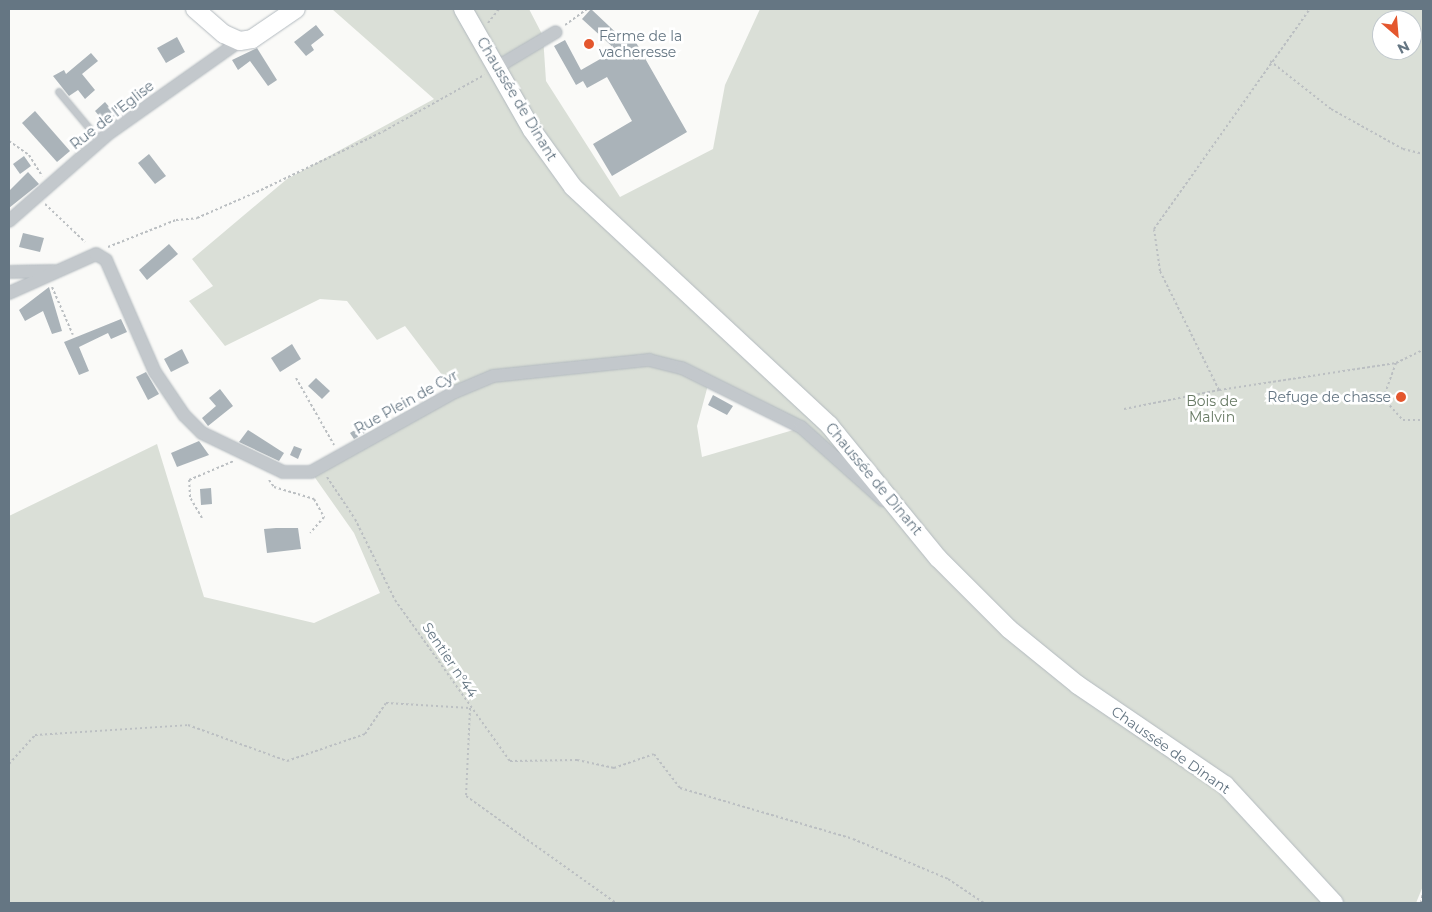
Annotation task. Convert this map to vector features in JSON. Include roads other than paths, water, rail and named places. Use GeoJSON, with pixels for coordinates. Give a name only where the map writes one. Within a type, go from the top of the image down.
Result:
{"type":"FeatureCollection","features":[{"type":"Feature","properties":{"kind":"main road"},"geometry":{"type":"LineString","coordinates":[[195,9],[224,34],[240,41],[252,39],[296,9]]}},
{"type":"Feature","properties":{"kind":"main road","name":"Chaussée de Dinant"},"geometry":{"type":"LineString","coordinates":[[463,9],[499,66],[532,130],[573,188],[829,425],[901,509],[938,558],[1009,629],[1078,685],[1225,785],[1334,903]]}},
{"type":"Feature","properties":{"kind":"street"},"geometry":{"type":"LineString","coordinates":[[499,66],[556,32]]}},
{"type":"Feature","properties":{"kind":"street","name":"Rue de l'Eglise"},"geometry":{"type":"LineString","coordinates":[[9,221],[35,196],[100,141],[240,41]]}},
{"type":"Feature","properties":{"kind":"street","name":"Rue Plein de Cyr"},"geometry":{"type":"LineString","coordinates":[[52,273],[96,254],[106,260],[167,393],[202,434],[270,468],[298,473],[320,467],[470,384],[493,376],[649,360],[682,368],[800,428],[888,504],[901,509]]}},
{"type":"Feature","properties":{"kind":"street"},"geometry":{"type":"LineString","coordinates":[[9,272],[52,273]]}},
{"type":"Feature","properties":{"kind":"street"},"geometry":{"type":"LineString","coordinates":[[9,293],[52,273]]}},
{"type":"Feature","properties":{"kind":"lane"},"geometry":{"type":"LineString","coordinates":[[59,92],[100,141]]}},
{"type":"Feature","properties":{"kind":"place","name":"Ferme de la vacheresse"},"geometry":{"type":"Point","coordinates":[589,44]}},
{"type":"Feature","properties":{"kind":"place","name":"Refuge de chasse"},"geometry":{"type":"Point","coordinates":[1401,397]}},
{"type":"Feature","properties":{"kind":"park label","name":"Bois de Malvin"},"geometry":{"type":"Point","coordinates":[1212,410]}}]}
